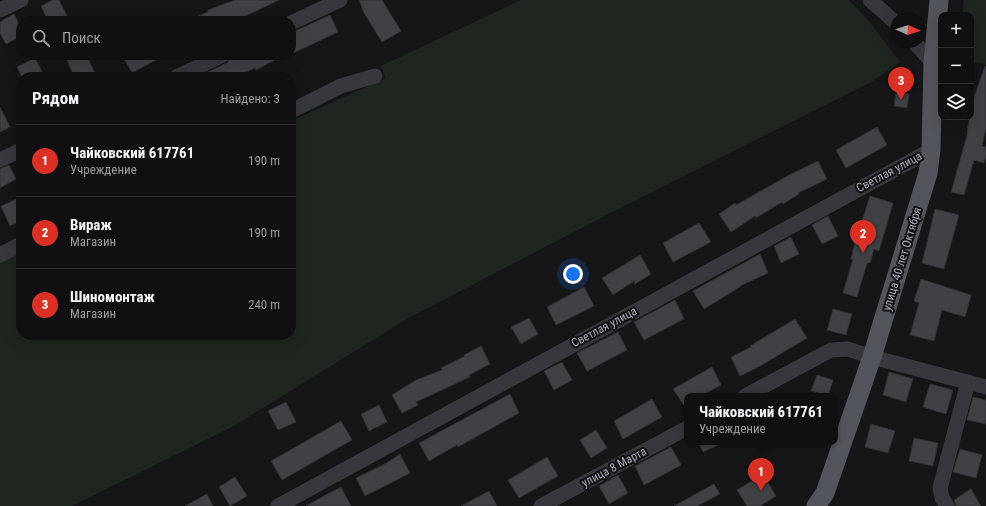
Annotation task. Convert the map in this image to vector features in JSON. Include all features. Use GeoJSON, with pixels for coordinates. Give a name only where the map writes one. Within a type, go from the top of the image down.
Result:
{"type":"FeatureCollection","features":[{"type":"Feature","properties":{"kind":"main road","name":"улица 40 лет Октября"},"geometry":{"type":"LineString","coordinates":[[816,506],[825,493],[872,357],[928,173],[931,150],[933,63],[938,0]]}},
{"type":"Feature","properties":{"kind":"street"},"geometry":{"type":"LineString","coordinates":[[0,10],[21,0]]}},
{"type":"Feature","properties":{"kind":"street"},"geometry":{"type":"LineString","coordinates":[[296,21],[340,0]]}},
{"type":"Feature","properties":{"kind":"street"},"geometry":{"type":"LineString","coordinates":[[870,0],[890,18]]}},
{"type":"Feature","properties":{"kind":"street"},"geometry":{"type":"LineString","coordinates":[[919,48],[933,63]]}},
{"type":"Feature","properties":{"kind":"street"},"geometry":{"type":"LineString","coordinates":[[187,72],[212,60]]}},
{"type":"Feature","properties":{"kind":"street"},"geometry":{"type":"LineString","coordinates":[[296,108],[341,86],[375,76]]}},
{"type":"Feature","properties":{"kind":"street","name":"Светлая улица"},"geometry":{"type":"LineString","coordinates":[[278,506],[931,150]]}},
{"type":"Feature","properties":{"kind":"street"},"geometry":{"type":"LineString","coordinates":[[0,160],[16,152]]}},
{"type":"Feature","properties":{"kind":"street"},"geometry":{"type":"LineString","coordinates":[[0,255],[16,247]]}},
{"type":"Feature","properties":{"kind":"street"},"geometry":{"type":"LineString","coordinates":[[751,393],[830,350],[848,349],[872,357],[986,387]]}},
{"type":"Feature","properties":{"kind":"street"},"geometry":{"type":"LineString","coordinates":[[947,506],[942,498],[940,488],[968,382]]}},
{"type":"Feature","properties":{"kind":"street","name":"улица 8 Марта"},"geometry":{"type":"LineString","coordinates":[[541,506],[684,430]]}},
{"type":"Feature","properties":{"kind":"shaded area"},"geometry":{"type":"Polygon","coordinates":[[[521,0],[849,0],[868,20],[900,62],[873,81],[618,209],[405,320],[232,427],[72,506],[0,506],[0,259],[16,251],[16,340],[296,340],[296,119],[386,78],[381,66],[521,0]]]}},
{"type":"Feature","properties":{"kind":"shaded area"},"geometry":{"type":"Polygon","coordinates":[[[964,0],[986,0],[986,65],[974,62],[974,12],[962,12],[964,0]]]}},
{"type":"Feature","properties":{"kind":"building"},"geometry":{"type":"Polygon","coordinates":[[[53,0],[59,0],[67,16],[46,16],[41,6],[53,0]]]}},
{"type":"Feature","properties":{"kind":"building"},"geometry":{"type":"Polygon","coordinates":[[[235,0],[279,0],[245,16],[199,16],[208,12],[208,10],[235,0]]]}},
{"type":"Feature","properties":{"kind":"building"},"geometry":{"type":"Polygon","coordinates":[[[359,0],[382,0],[401,31],[382,42],[364,13],[359,0]]]}},
{"type":"Feature","properties":{"kind":"building"},"geometry":{"type":"Polygon","coordinates":[[[14,14],[16,18],[16,39],[6,44],[0,33],[0,22],[14,14]]]}},
{"type":"Feature","properties":{"kind":"building"},"geometry":{"type":"Polygon","coordinates":[[[330,15],[338,32],[296,52],[296,31],[330,15]]]}},
{"type":"Feature","properties":{"kind":"building"},"geometry":{"type":"Polygon","coordinates":[[[31,60],[36,60],[42,72],[20,72],[17,67],[31,60]]]}},
{"type":"Feature","properties":{"kind":"building"},"geometry":{"type":"Polygon","coordinates":[[[67,60],[88,60],[94,72],[72,72],[67,60]]]}},
{"type":"Feature","properties":{"kind":"building"},"geometry":{"type":"Polygon","coordinates":[[[125,60],[157,60],[134,72],[131,72],[125,60]]]}},
{"type":"Feature","properties":{"kind":"building"},"geometry":{"type":"Polygon","coordinates":[[[229,60],[275,60],[256,70],[255,68],[247,72],[208,72],[227,63],[229,60]]]}},
{"type":"Feature","properties":{"kind":"building"},"geometry":{"type":"Polygon","coordinates":[[[986,66],[986,128],[982,146],[986,147],[986,156],[984,163],[974,160],[964,195],[951,192],[968,132],[969,120],[974,120],[974,97],[986,66]]]}},
{"type":"Feature","properties":{"kind":"building"},"geometry":{"type":"Polygon","coordinates":[[[896,92],[909,94],[907,108],[894,106],[896,92]]]}},
{"type":"Feature","properties":{"kind":"building"},"geometry":{"type":"Polygon","coordinates":[[[0,107],[10,127],[0,132],[0,107]]]}},
{"type":"Feature","properties":{"kind":"building"},"geometry":{"type":"Polygon","coordinates":[[[877,127],[887,145],[846,168],[836,150],[877,127]]]}},
{"type":"Feature","properties":{"kind":"building"},"geometry":{"type":"Polygon","coordinates":[[[818,161],[827,179],[798,193],[799,194],[783,204],[782,202],[756,218],[755,216],[731,232],[719,214],[735,203],[736,205],[791,174],[818,161]]]}},
{"type":"Feature","properties":{"kind":"building"},"geometry":{"type":"Polygon","coordinates":[[[9,165],[16,179],[0,188],[0,169],[9,165]]]}},
{"type":"Feature","properties":{"kind":"building"},"geometry":{"type":"Polygon","coordinates":[[[870,196],[893,203],[879,251],[874,249],[870,263],[867,263],[857,297],[843,293],[853,259],[851,259],[854,246],[870,196]]]}},
{"type":"Feature","properties":{"kind":"building"},"geometry":{"type":"Polygon","coordinates":[[[16,199],[16,223],[10,226],[1,206],[16,199]]]}},
{"type":"Feature","properties":{"kind":"building"},"geometry":{"type":"Polygon","coordinates":[[[935,209],[959,215],[944,269],[922,263],[935,209]]]}},
{"type":"Feature","properties":{"kind":"building"},"geometry":{"type":"Polygon","coordinates":[[[828,216],[838,236],[822,244],[812,225],[828,216]]]}},
{"type":"Feature","properties":{"kind":"building"},"geometry":{"type":"Polygon","coordinates":[[[699,223],[711,242],[673,262],[663,243],[699,223]]]}},
{"type":"Feature","properties":{"kind":"building"},"geometry":{"type":"Polygon","coordinates":[[[791,237],[799,254],[781,263],[774,246],[791,237]]]}},
{"type":"Feature","properties":{"kind":"building"},"geometry":{"type":"Polygon","coordinates":[[[760,254],[768,273],[740,286],[704,309],[693,291],[760,254]]]}},
{"type":"Feature","properties":{"kind":"building"},"geometry":{"type":"Polygon","coordinates":[[[640,255],[651,274],[635,284],[634,281],[613,295],[602,278],[640,255]]]}},
{"type":"Feature","properties":{"kind":"building"},"geometry":{"type":"Polygon","coordinates":[[[921,279],[971,295],[965,317],[942,310],[934,341],[910,335],[919,303],[914,301],[921,279]]]}},
{"type":"Feature","properties":{"kind":"building"},"geometry":{"type":"Polygon","coordinates":[[[584,287],[594,306],[556,325],[547,307],[584,287]]]}},
{"type":"Feature","properties":{"kind":"building"},"geometry":{"type":"Polygon","coordinates":[[[675,300],[684,319],[644,340],[634,322],[675,300]]]}},
{"type":"Feature","properties":{"kind":"building"},"geometry":{"type":"Polygon","coordinates":[[[833,309],[852,314],[846,335],[827,330],[833,309]]]}},
{"type":"Feature","properties":{"kind":"building"},"geometry":{"type":"Polygon","coordinates":[[[529,318],[538,334],[521,344],[511,327],[529,318]]]}},
{"type":"Feature","properties":{"kind":"building"},"geometry":{"type":"Polygon","coordinates":[[[795,319],[807,338],[762,365],[740,376],[731,357],[751,347],[750,346],[795,319]]]}},
{"type":"Feature","properties":{"kind":"building"},"geometry":{"type":"Polygon","coordinates":[[[618,332],[627,350],[587,371],[577,353],[618,332]]]}},
{"type":"Feature","properties":{"kind":"building"},"geometry":{"type":"Polygon","coordinates":[[[481,346],[490,364],[469,375],[470,377],[416,402],[418,405],[402,413],[392,395],[416,380],[442,370],[441,368],[481,346]]]}},
{"type":"Feature","properties":{"kind":"building"},"geometry":{"type":"Polygon","coordinates":[[[562,362],[572,380],[554,390],[544,371],[562,362]]]}},
{"type":"Feature","properties":{"kind":"building"},"geometry":{"type":"Polygon","coordinates":[[[712,367],[721,385],[706,393],[684,393],[684,406],[673,389],[712,367]]]}},
{"type":"Feature","properties":{"kind":"building"},"geometry":{"type":"Polygon","coordinates":[[[889,372],[913,379],[906,402],[883,395],[889,372]]]}},
{"type":"Feature","properties":{"kind":"building"},"geometry":{"type":"Polygon","coordinates":[[[817,375],[833,380],[829,393],[818,393],[811,391],[817,375]]]}},
{"type":"Feature","properties":{"kind":"building"},"geometry":{"type":"Polygon","coordinates":[[[930,384],[953,390],[946,414],[923,407],[930,384]]]}},
{"type":"Feature","properties":{"kind":"building"},"geometry":{"type":"Polygon","coordinates":[[[510,394],[519,413],[458,447],[457,445],[429,461],[419,443],[510,394]]]}},
{"type":"Feature","properties":{"kind":"building"},"geometry":{"type":"Polygon","coordinates":[[[973,397],[986,400],[986,424],[967,420],[973,397]]]}},
{"type":"Feature","properties":{"kind":"building"},"geometry":{"type":"Polygon","coordinates":[[[652,399],[662,417],[623,439],[614,421],[652,399]]]}},
{"type":"Feature","properties":{"kind":"building"},"geometry":{"type":"Polygon","coordinates":[[[286,402],[296,422],[278,430],[268,411],[286,402]]]}},
{"type":"Feature","properties":{"kind":"building"},"geometry":{"type":"Polygon","coordinates":[[[379,405],[387,422],[369,431],[361,414],[379,405]]]}},
{"type":"Feature","properties":{"kind":"building"},"geometry":{"type":"Polygon","coordinates":[[[341,421],[352,440],[282,480],[271,461],[341,421]]]}},
{"type":"Feature","properties":{"kind":"building"},"geometry":{"type":"Polygon","coordinates":[[[871,424],[895,431],[888,453],[865,447],[871,424]]]}},
{"type":"Feature","properties":{"kind":"building"},"geometry":{"type":"Polygon","coordinates":[[[596,430],[607,448],[591,458],[580,440],[596,430]]]}},
{"type":"Feature","properties":{"kind":"building"},"geometry":{"type":"Polygon","coordinates":[[[914,438],[938,443],[933,466],[909,461],[914,438]]]}},
{"type":"Feature","properties":{"kind":"building"},"geometry":{"type":"Polygon","coordinates":[[[700,445],[718,445],[703,452],[700,445]]]}},
{"type":"Feature","properties":{"kind":"building"},"geometry":{"type":"Polygon","coordinates":[[[671,447],[681,465],[644,485],[635,466],[671,447]]]}},
{"type":"Feature","properties":{"kind":"building"},"geometry":{"type":"Polygon","coordinates":[[[960,449],[982,455],[976,478],[953,472],[960,449]]]}},
{"type":"Feature","properties":{"kind":"building"},"geometry":{"type":"Polygon","coordinates":[[[400,454],[410,473],[365,496],[356,478],[385,464],[400,454]]]}},
{"type":"Feature","properties":{"kind":"building"},"geometry":{"type":"Polygon","coordinates":[[[547,457],[558,476],[519,498],[508,480],[547,457]]]}},
{"type":"Feature","properties":{"kind":"building"},"geometry":{"type":"Polygon","coordinates":[[[763,474],[776,496],[760,506],[747,506],[737,490],[763,474]]]}},
{"type":"Feature","properties":{"kind":"building"},"geometry":{"type":"Polygon","coordinates":[[[618,475],[628,493],[609,504],[599,486],[618,475]]]}},
{"type":"Feature","properties":{"kind":"building"},"geometry":{"type":"Polygon","coordinates":[[[235,477],[247,496],[230,506],[219,487],[235,477]]]}},
{"type":"Feature","properties":{"kind":"building"},"geometry":{"type":"Polygon","coordinates":[[[714,484],[720,494],[697,506],[674,506],[714,484]]]}},
{"type":"Feature","properties":{"kind":"building"},"geometry":{"type":"Polygon","coordinates":[[[341,487],[351,506],[306,506],[322,497],[341,487]]]}},
{"type":"Feature","properties":{"kind":"building"},"geometry":{"type":"Polygon","coordinates":[[[971,489],[981,506],[956,506],[954,500],[971,489]]]}},
{"type":"Feature","properties":{"kind":"building"},"geometry":{"type":"Polygon","coordinates":[[[489,491],[497,506],[461,506],[489,491]]]}},
{"type":"Feature","properties":{"kind":"building"},"geometry":{"type":"Polygon","coordinates":[[[207,494],[213,506],[185,506],[207,494]]]}},
{"type":"Feature","properties":{"kind":"place","name":"Шиномонтаж"},"geometry":{"type":"Point","coordinates":[901,100]}},
{"type":"Feature","properties":{"kind":"place","name":"Вираж"},"geometry":{"type":"Point","coordinates":[863,253]}},
{"type":"Feature","properties":{"kind":"place","name":"Чайковский 617761"},"geometry":{"type":"Point","coordinates":[761,491]}}]}
